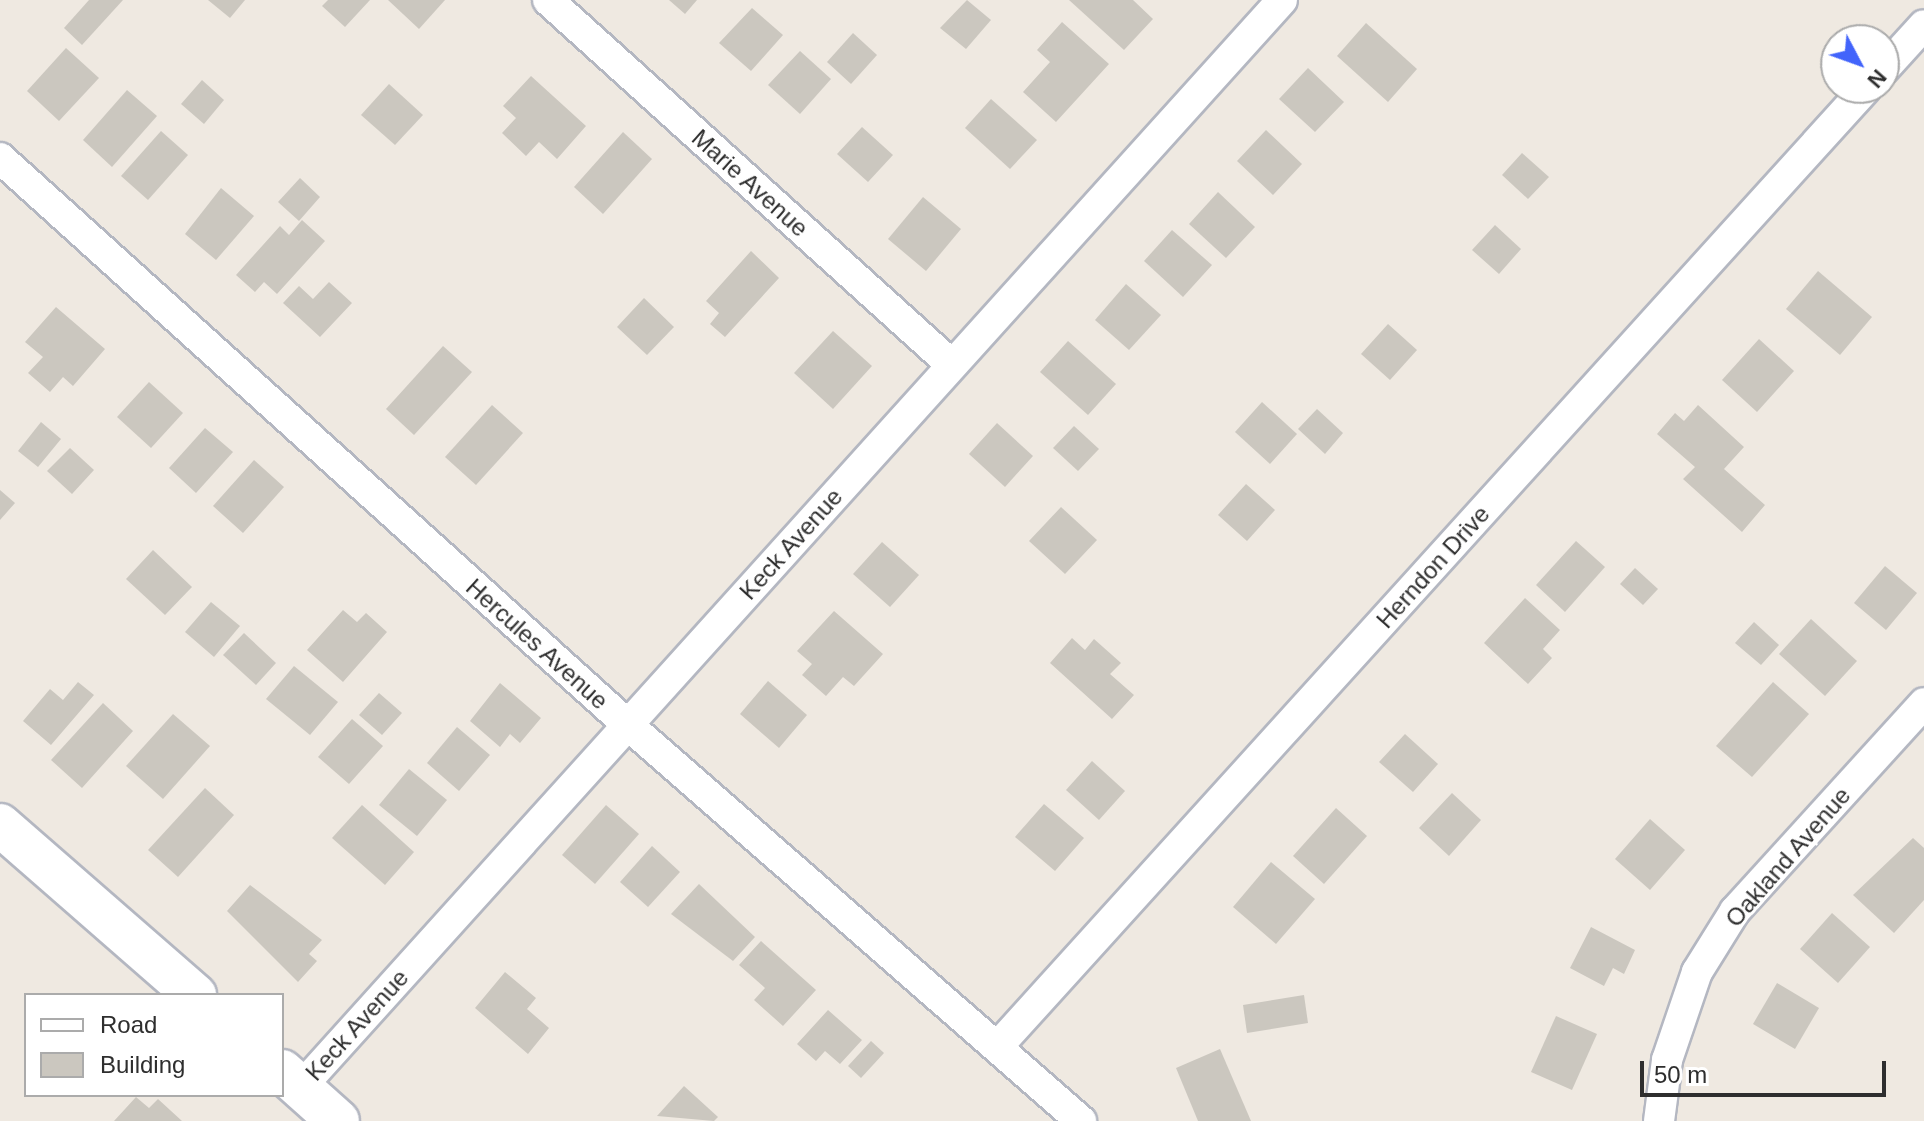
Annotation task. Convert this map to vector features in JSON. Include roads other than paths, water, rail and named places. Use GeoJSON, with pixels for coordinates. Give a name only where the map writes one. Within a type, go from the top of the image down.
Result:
{"type":"FeatureCollection","features":[{"type":"Feature","properties":{"kind":"main road"},"geometry":{"type":"LineString","coordinates":[[0,825],[193,993]]}},
{"type":"Feature","properties":{"kind":"main road"},"geometry":{"type":"LineString","coordinates":[[291,1079],[338,1121]]}},
{"type":"Feature","properties":{"kind":"street","name":"Marie Avenue"},"geometry":{"type":"LineString","coordinates":[[548,0],[952,365]]}},
{"type":"Feature","properties":{"kind":"street","name":"Keck Avenue"},"geometry":{"type":"LineString","coordinates":[[291,1079],[628,725],[1274,3]]}},
{"type":"Feature","properties":{"kind":"street"},"geometry":{"type":"LineString","coordinates":[[1900,51],[1924,25]]}},
{"type":"Feature","properties":{"kind":"street","name":"Herndon Drive"},"geometry":{"type":"LineString","coordinates":[[999,1045],[1852,104]]}},
{"type":"Feature","properties":{"kind":"street","name":"Hercules Avenue"},"geometry":{"type":"LineString","coordinates":[[0,158],[628,725],[999,1045],[1081,1121]]}},
{"type":"Feature","properties":{"kind":"street","name":"Oakland Avenue"},"geometry":{"type":"LineString","coordinates":[[1659,1121],[1667,1060],[1697,972],[1735,911],[1924,703]]}}]}
